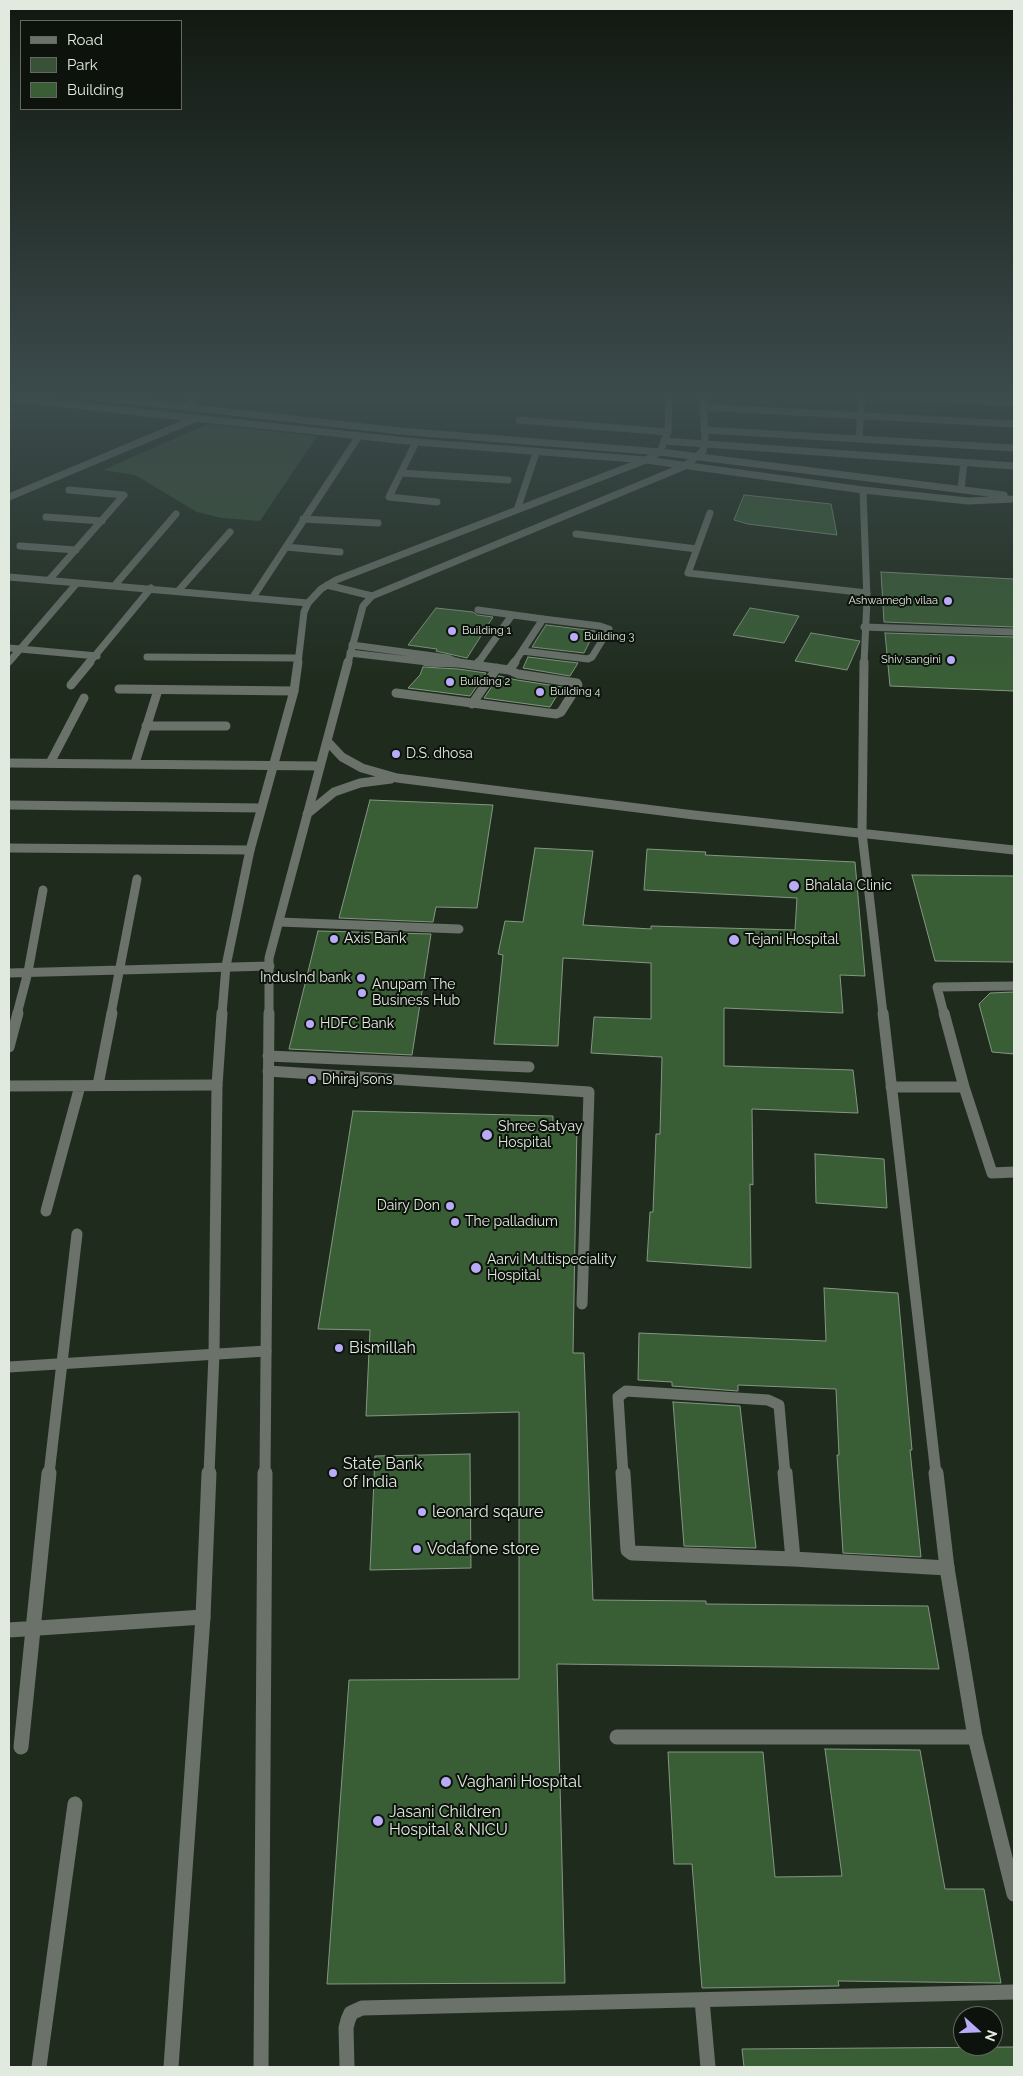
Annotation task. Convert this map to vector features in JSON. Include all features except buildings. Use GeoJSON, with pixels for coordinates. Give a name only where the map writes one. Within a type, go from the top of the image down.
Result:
{"type":"FeatureCollection","features":[{"type":"Feature","properties":{"kind":"street"},"geometry":{"type":"LineString","coordinates":[[12,491],[19,493]]}},
{"type":"Feature","properties":{"kind":"street"},"geometry":{"type":"LineString","coordinates":[[9,497],[24,491]]}},
{"type":"Feature","properties":{"kind":"street"},"geometry":{"type":"LineString","coordinates":[[49,580],[124,495],[79,491]]}},
{"type":"Feature","properties":{"kind":"street"},"geometry":{"type":"LineString","coordinates":[[253,597],[322,491]]}},
{"type":"Feature","properties":{"kind":"street"},"geometry":{"type":"LineString","coordinates":[[393,491],[389,498],[437,502]]}},
{"type":"Feature","properties":{"kind":"street"},"geometry":{"type":"LineString","coordinates":[[517,510],[523,491]]}},
{"type":"Feature","properties":{"kind":"street"},"geometry":{"type":"LineString","coordinates":[[171,2067],[203,1617],[214,1354],[217,1085],[226,966],[250,850],[294,691],[304,612],[308,603],[327,585],[566,491]]}},
{"type":"Feature","properties":{"kind":"street"},"geometry":{"type":"LineString","coordinates":[[261,2067],[269,958],[363,606],[372,596],[387,588],[624,491]]}},
{"type":"Feature","properties":{"kind":"street"},"geometry":{"type":"LineString","coordinates":[[862,491],[867,593],[864,627],[862,833],[947,1568],[975,1737],[1014,1894]]}},
{"type":"Feature","properties":{"kind":"street"},"geometry":{"type":"LineString","coordinates":[[870,491],[968,501],[1014,498]]}},
{"type":"Feature","properties":{"kind":"street"},"geometry":{"type":"LineString","coordinates":[[976,491],[1014,498]]}},
{"type":"Feature","properties":{"kind":"street"},"geometry":{"type":"LineString","coordinates":[[710,513],[688,573],[867,593]]}},
{"type":"Feature","properties":{"kind":"street"},"geometry":{"type":"LineString","coordinates":[[114,586],[176,514]]}},
{"type":"Feature","properties":{"kind":"street"},"geometry":{"type":"LineString","coordinates":[[46,517],[102,521]]}},
{"type":"Feature","properties":{"kind":"street"},"geometry":{"type":"LineString","coordinates":[[303,519],[378,524]]}},
{"type":"Feature","properties":{"kind":"street"},"geometry":{"type":"LineString","coordinates":[[179,590],[230,532]]}},
{"type":"Feature","properties":{"kind":"street"},"geometry":{"type":"LineString","coordinates":[[576,534],[697,549]]}},
{"type":"Feature","properties":{"kind":"street"},"geometry":{"type":"LineString","coordinates":[[20,546],[76,550]]}},
{"type":"Feature","properties":{"kind":"street"},"geometry":{"type":"LineString","coordinates":[[286,547],[340,552]]}},
{"type":"Feature","properties":{"kind":"street"},"geometry":{"type":"LineString","coordinates":[[11,579],[179,590],[308,603]]}},
{"type":"Feature","properties":{"kind":"street"},"geometry":{"type":"LineString","coordinates":[[9,662],[77,583]]}},
{"type":"Feature","properties":{"kind":"street"},"geometry":{"type":"LineString","coordinates":[[327,585],[372,596]]}},
{"type":"Feature","properties":{"kind":"street"},"geometry":{"type":"LineString","coordinates":[[71,686],[151,588]]}},
{"type":"Feature","properties":{"kind":"street"},"geometry":{"type":"LineString","coordinates":[[478,610],[609,629],[592,657],[588,659],[522,651]]}},
{"type":"Feature","properties":{"kind":"street"},"geometry":{"type":"LineString","coordinates":[[477,665],[512,615]]}},
{"type":"Feature","properties":{"kind":"street"},"geometry":{"type":"LineString","coordinates":[[510,670],[543,619]]}},
{"type":"Feature","properties":{"kind":"street"},"geometry":{"type":"LineString","coordinates":[[864,627],[1014,632]]}},
{"type":"Feature","properties":{"kind":"street"},"geometry":{"type":"LineString","coordinates":[[9,648],[97,656]]}},
{"type":"Feature","properties":{"kind":"street"},"geometry":{"type":"LineString","coordinates":[[351,649],[443,664],[459,663],[510,670],[518,674],[574,682],[578,685],[559,714],[396,693]]}},
{"type":"Feature","properties":{"kind":"street"},"geometry":{"type":"LineString","coordinates":[[147,656],[298,658]]}},
{"type":"Feature","properties":{"kind":"street"},"geometry":{"type":"LineString","coordinates":[[472,704],[497,668]]}},
{"type":"Feature","properties":{"kind":"street"},"geometry":{"type":"LineString","coordinates":[[119,689],[294,691]]}},
{"type":"Feature","properties":{"kind":"street"},"geometry":{"type":"LineString","coordinates":[[135,763],[158,690]]}},
{"type":"Feature","properties":{"kind":"street"},"geometry":{"type":"LineString","coordinates":[[50,763],[84,698]]}},
{"type":"Feature","properties":{"kind":"street"},"geometry":{"type":"LineString","coordinates":[[146,726],[226,726]]}},
{"type":"Feature","properties":{"kind":"street"},"geometry":{"type":"LineString","coordinates":[[327,741],[342,757],[362,768],[397,778],[1014,850]]}},
{"type":"Feature","properties":{"kind":"street"},"geometry":{"type":"LineString","coordinates":[[9,763],[275,764],[320,766]]}},
{"type":"Feature","properties":{"kind":"street"},"geometry":{"type":"LineString","coordinates":[[307,814],[334,792],[360,783],[397,778]]}},
{"type":"Feature","properties":{"kind":"street"},"geometry":{"type":"LineString","coordinates":[[9,805],[261,808]]}},
{"type":"Feature","properties":{"kind":"street"},"geometry":{"type":"LineString","coordinates":[[9,848],[250,850]]}},
{"type":"Feature","properties":{"kind":"street"},"geometry":{"type":"LineString","coordinates":[[98,1085],[136,879]]}},
{"type":"Feature","properties":{"kind":"street"},"geometry":{"type":"LineString","coordinates":[[9,1047],[28,972],[43,890]]}},
{"type":"Feature","properties":{"kind":"street"},"geometry":{"type":"LineString","coordinates":[[278,922],[459,929]]}},
{"type":"Feature","properties":{"kind":"street"},"geometry":{"type":"LineString","coordinates":[[9,973],[270,966]]}},
{"type":"Feature","properties":{"kind":"street"},"geometry":{"type":"LineString","coordinates":[[1014,986],[938,987],[964,1087],[992,1172],[1014,1172]]}},
{"type":"Feature","properties":{"kind":"street"},"geometry":{"type":"LineString","coordinates":[[268,1056],[529,1067]]}},
{"type":"Feature","properties":{"kind":"street"},"geometry":{"type":"LineString","coordinates":[[268,1071],[589,1092],[582,1304]]}},
{"type":"Feature","properties":{"kind":"street"},"geometry":{"type":"LineString","coordinates":[[9,1086],[217,1085]]}},
{"type":"Feature","properties":{"kind":"street"},"geometry":{"type":"LineString","coordinates":[[46,1211],[80,1086]]}},
{"type":"Feature","properties":{"kind":"street"},"geometry":{"type":"LineString","coordinates":[[891,1087],[964,1087]]}},
{"type":"Feature","properties":{"kind":"street"},"geometry":{"type":"LineString","coordinates":[[21,1747],[60,1364],[77,1234]]}},
{"type":"Feature","properties":{"kind":"street"},"geometry":{"type":"LineString","coordinates":[[9,1367],[266,1351]]}},
{"type":"Feature","properties":{"kind":"street"},"geometry":{"type":"LineString","coordinates":[[793,1558],[779,1405],[768,1400],[626,1391],[620,1394],[618,1397],[630,1552],[793,1558],[947,1568]]}},
{"type":"Feature","properties":{"kind":"street"},"geometry":{"type":"LineString","coordinates":[[9,1630],[203,1617]]}},
{"type":"Feature","properties":{"kind":"street"},"geometry":{"type":"LineString","coordinates":[[617,1737],[975,1737]]}},
{"type":"Feature","properties":{"kind":"street"},"geometry":{"type":"LineString","coordinates":[[39,2067],[75,1804]]}},
{"type":"Feature","properties":{"kind":"street"},"geometry":{"type":"LineString","coordinates":[[347,2067],[346,2028],[351,2012],[356,2009],[1014,1992]]}},
{"type":"Feature","properties":{"kind":"street"},"geometry":{"type":"LineString","coordinates":[[702,2000],[708,2067]]}},
{"type":"Feature","properties":{"kind":"green space"},"geometry":{"type":"Polygon","coordinates":[[[162,491],[280,491],[260,521],[222,518],[197,512],[162,491]]]}},
{"type":"Feature","properties":{"kind":"place","name":"Ashwamegh vilaa"},"geometry":{"type":"Point","coordinates":[948,601]}},
{"type":"Feature","properties":{"kind":"place","name":"Building 1"},"geometry":{"type":"Point","coordinates":[452,631]}},
{"type":"Feature","properties":{"kind":"place","name":"Building 3"},"geometry":{"type":"Point","coordinates":[574,637]}},
{"type":"Feature","properties":{"kind":"place","name":"Shiv sangini"},"geometry":{"type":"Point","coordinates":[951,660]}},
{"type":"Feature","properties":{"kind":"place","name":"Building 2"},"geometry":{"type":"Point","coordinates":[450,682]}},
{"type":"Feature","properties":{"kind":"place","name":"Building 4"},"geometry":{"type":"Point","coordinates":[540,692]}},
{"type":"Feature","properties":{"kind":"place","name":"D.S. dhosa"},"geometry":{"type":"Point","coordinates":[396,754]}},
{"type":"Feature","properties":{"kind":"place","name":"Bhalala Clinic"},"geometry":{"type":"Point","coordinates":[794,886]}},
{"type":"Feature","properties":{"kind":"place","name":"Axis Bank"},"geometry":{"type":"Point","coordinates":[334,939]}},
{"type":"Feature","properties":{"kind":"place","name":"Tejani Hospital"},"geometry":{"type":"Point","coordinates":[734,940]}},
{"type":"Feature","properties":{"kind":"place","name":"IndusInd bank"},"geometry":{"type":"Point","coordinates":[361,978]}},
{"type":"Feature","properties":{"kind":"place","name":"Anupam The Business Hub"},"geometry":{"type":"Point","coordinates":[362,993]}},
{"type":"Feature","properties":{"kind":"place","name":"HDFC Bank"},"geometry":{"type":"Point","coordinates":[310,1024]}},
{"type":"Feature","properties":{"kind":"place","name":"Dhiraj sons"},"geometry":{"type":"Point","coordinates":[312,1080]}},
{"type":"Feature","properties":{"kind":"place","name":"Shree Satyay Hospital"},"geometry":{"type":"Point","coordinates":[487,1135]}},
{"type":"Feature","properties":{"kind":"place","name":"Dairy Don"},"geometry":{"type":"Point","coordinates":[450,1206]}},
{"type":"Feature","properties":{"kind":"place","name":"The palladium"},"geometry":{"type":"Point","coordinates":[455,1222]}},
{"type":"Feature","properties":{"kind":"place","name":"Aarvi Multispeciality Hospital"},"geometry":{"type":"Point","coordinates":[476,1268]}},
{"type":"Feature","properties":{"kind":"place","name":"Bismillah"},"geometry":{"type":"Point","coordinates":[339,1348]}},
{"type":"Feature","properties":{"kind":"place","name":"State Bank of India"},"geometry":{"type":"Point","coordinates":[333,1473]}},
{"type":"Feature","properties":{"kind":"place","name":"leonard sqaure"},"geometry":{"type":"Point","coordinates":[422,1512]}},
{"type":"Feature","properties":{"kind":"place","name":"Vodafone store"},"geometry":{"type":"Point","coordinates":[417,1549]}},
{"type":"Feature","properties":{"kind":"place","name":"Vaghani Hospital"},"geometry":{"type":"Point","coordinates":[446,1782]}},
{"type":"Feature","properties":{"kind":"place","name":"Jasani Children Hospital & NICU"},"geometry":{"type":"Point","coordinates":[378,1821]}}]}
